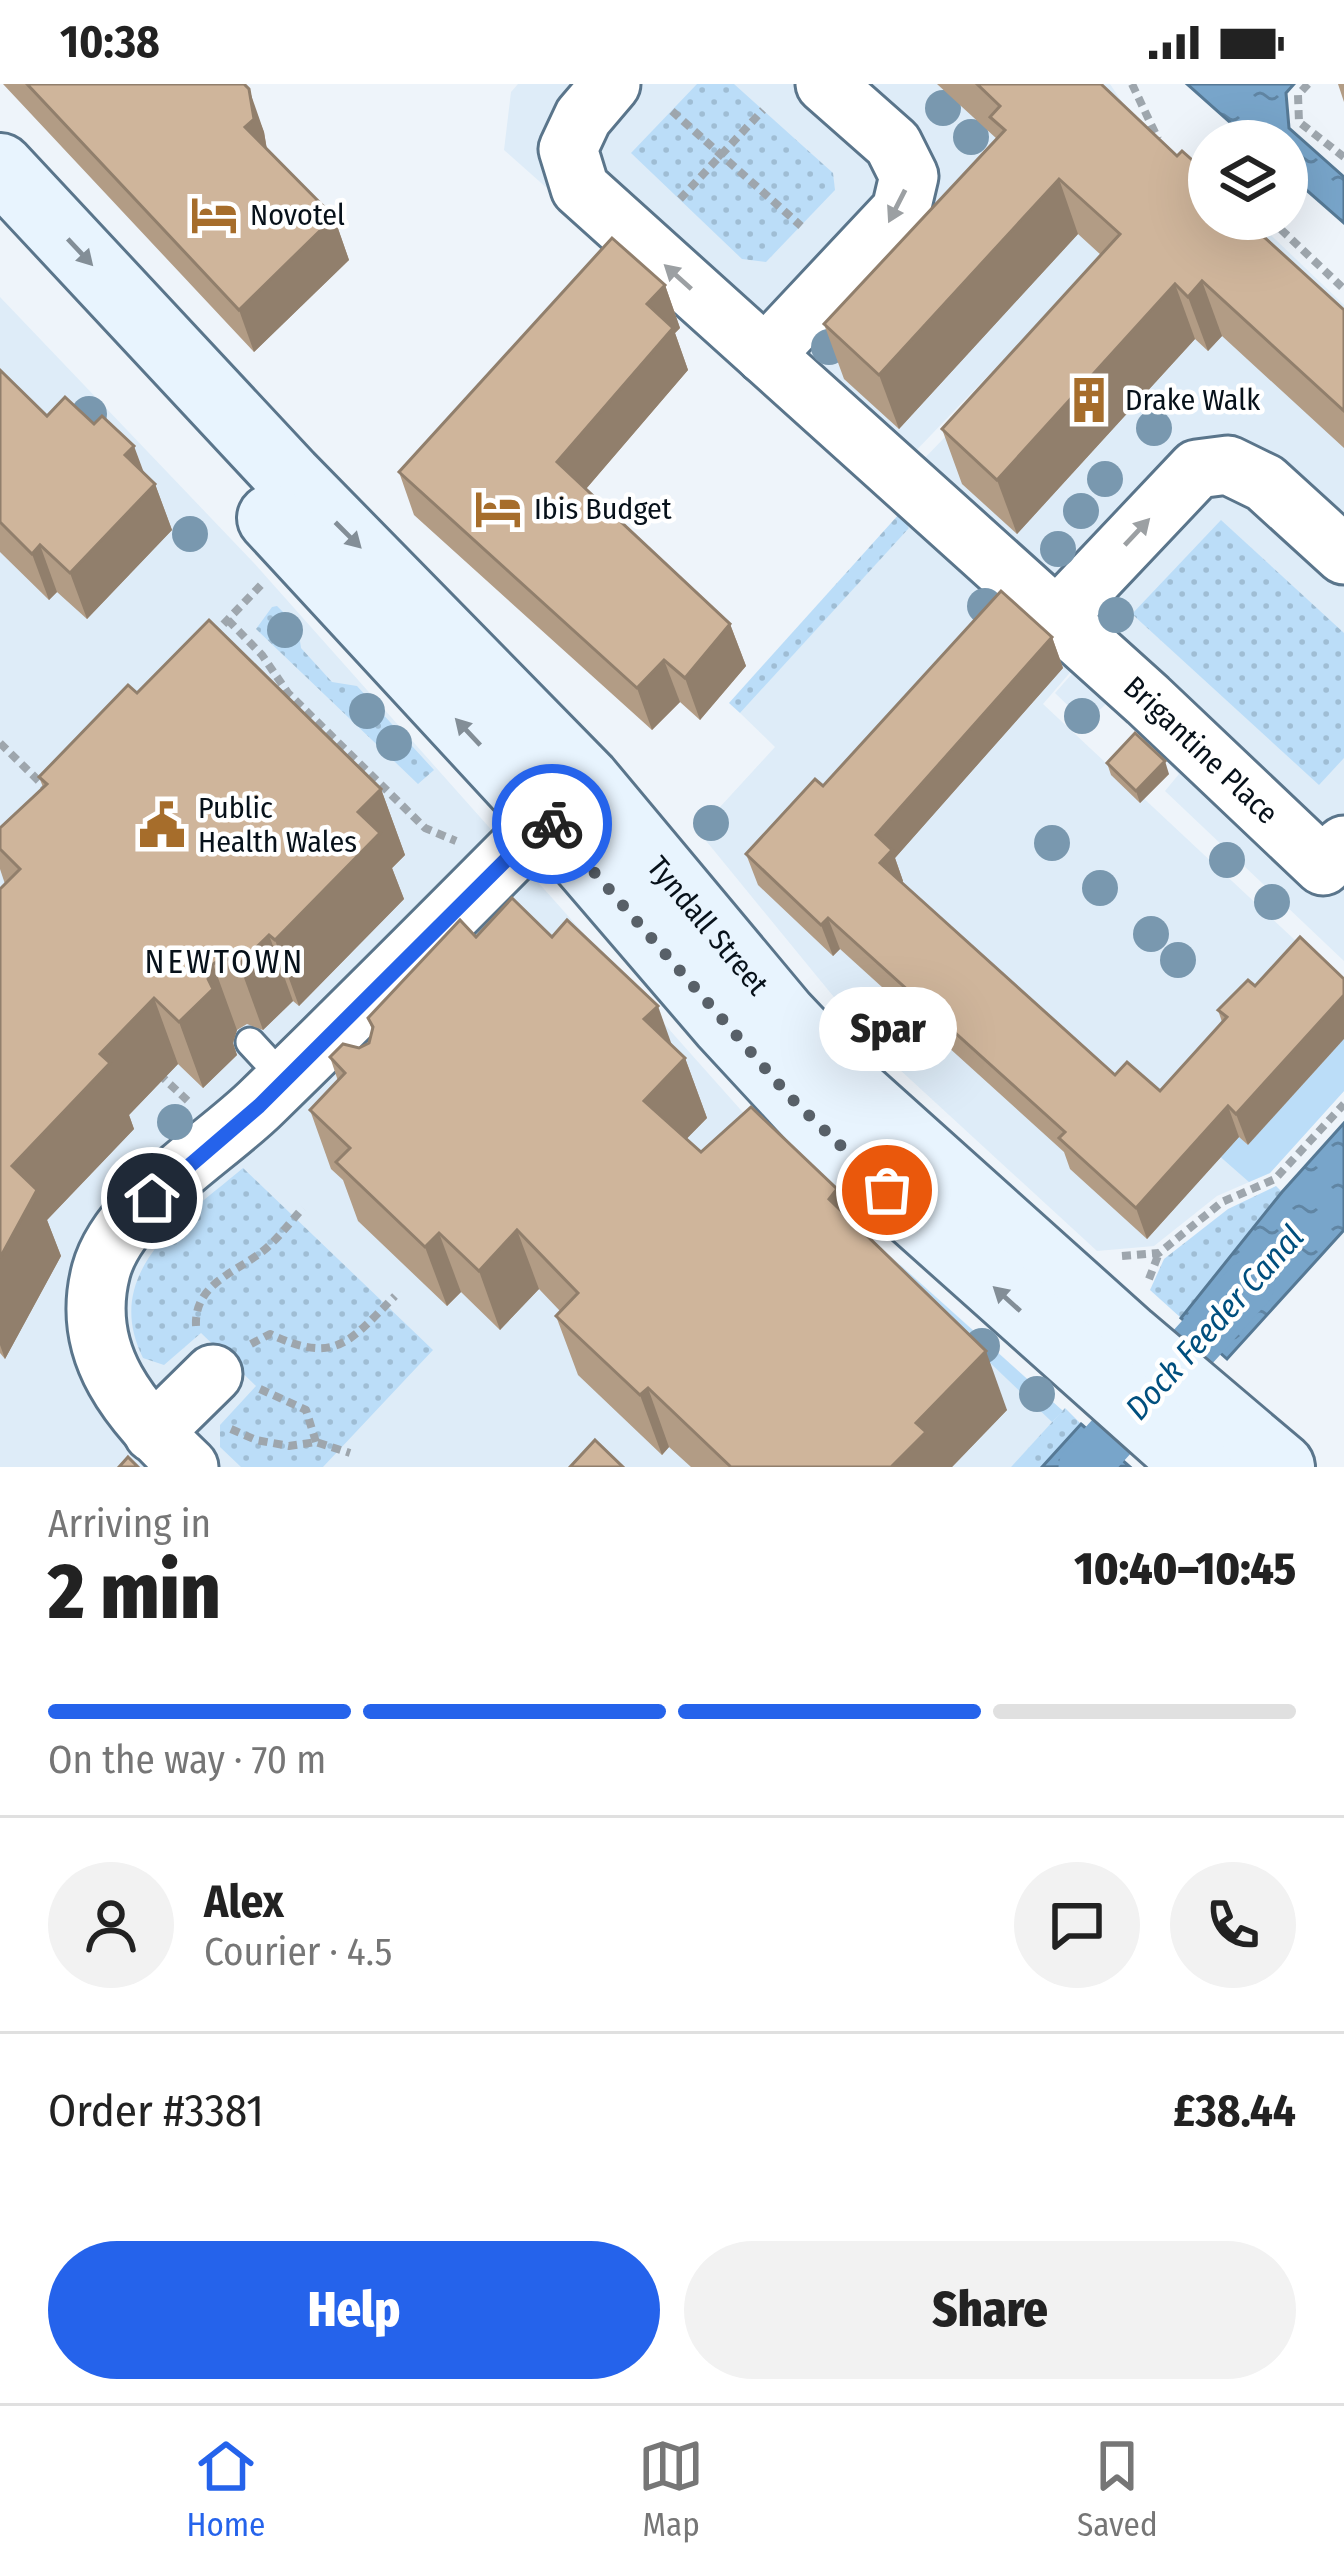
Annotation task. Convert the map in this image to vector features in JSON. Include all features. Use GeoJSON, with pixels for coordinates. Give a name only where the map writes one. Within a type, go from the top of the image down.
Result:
{"type":"FeatureCollection","features":[{"type":"Feature","properties":{"kind":"street","name":"Brigantine Place"},"geometry":{"type":"LineString","coordinates":[[611,84],[583,117],[568,149],[580,188],[1148,700],[1323,866],[1344,844]]}},
{"type":"Feature","properties":{"kind":"street"},"geometry":{"type":"LineString","coordinates":[[765,356],[901,209],[909,176],[893,144],[825,84]]}},
{"type":"Feature","properties":{"kind":"street","name":"Tyndall Street"},"geometry":{"type":"LineString","coordinates":[[0,166],[290,477],[567,799],[724,1023],[834,1142],[1112,1357],[1184,1432],[1281,1467]]}},
{"type":"Feature","properties":{"kind":"street","name":"Tyndall Street"},"geometry":{"type":"LineString","coordinates":[[0,233],[259,506],[567,799]]}},
{"type":"Feature","properties":{"kind":"street"},"geometry":{"type":"LineString","coordinates":[[1057,617],[1197,469],[1228,465],[1265,483],[1344,555]]}},
{"type":"Feature","properties":{"kind":"street"},"geometry":{"type":"LineString","coordinates":[[195,1406],[118,1389],[96,1330],[102,1269],[111,1247],[268,1061],[334,1047],[567,799]]}},
{"type":"Feature","properties":{"kind":"path"},"geometry":{"type":"LineString","coordinates":[[1132,84],[1153,134],[1169,149]]}},
{"type":"Feature","properties":{"kind":"path"},"geometry":{"type":"LineString","coordinates":[[1309,84],[1298,95],[1299,122],[1344,157]]}},
{"type":"Feature","properties":{"kind":"path"},"geometry":{"type":"LineString","coordinates":[[680,200],[763,110]]}},
{"type":"Feature","properties":{"kind":"path"},"geometry":{"type":"LineString","coordinates":[[672,111],[801,226]]}},
{"type":"Feature","properties":{"kind":"path"},"geometry":{"type":"LineString","coordinates":[[1292,240],[1344,289]]}},
{"type":"Feature","properties":{"kind":"path"},"geometry":{"type":"LineString","coordinates":[[212,636],[268,578]]}},
{"type":"Feature","properties":{"kind":"path"},"geometry":{"type":"LineString","coordinates":[[228,620],[262,655],[288,693],[425,828],[474,848]]}},
{"type":"Feature","properties":{"kind":"path"},"geometry":{"type":"LineString","coordinates":[[272,700],[288,693]]}},
{"type":"Feature","properties":{"kind":"path"},"geometry":{"type":"LineString","coordinates":[[0,743],[56,798]]}},
{"type":"Feature","properties":{"kind":"path"},"geometry":{"type":"LineString","coordinates":[[144,1060],[193,1106]]}},
{"type":"Feature","properties":{"kind":"path"},"geometry":{"type":"LineString","coordinates":[[1102,1258],[1159,1252],[1222,1202],[1275,1178],[1344,1104]]}},
{"type":"Feature","properties":{"kind":"path"},"geometry":{"type":"LineString","coordinates":[[195,1406],[195,1318],[208,1287],[266,1249],[303,1208]]}},
{"type":"Feature","properties":{"kind":"path"},"geometry":{"type":"LineString","coordinates":[[195,1406],[251,1343],[270,1334],[297,1347],[329,1350],[356,1335],[395,1296]]}},
{"type":"Feature","properties":{"kind":"path"},"geometry":{"type":"LineString","coordinates":[[195,1406],[280,1395],[306,1410],[316,1442]]}},
{"type":"Feature","properties":{"kind":"path"},"geometry":{"type":"LineString","coordinates":[[195,1406],[234,1431],[290,1446],[316,1442],[350,1453]]}},
{"type":"Feature","properties":{"kind":"shaded area"},"geometry":{"type":"Polygon","coordinates":[[[518,84],[1110,84],[1175,181],[882,486],[504,150],[511,92],[518,84]]]}},
{"type":"Feature","properties":{"kind":"shaded area"},"geometry":{"type":"Polygon","coordinates":[[[697,84],[734,84],[833,173],[835,190],[766,262],[742,259],[631,153],[697,84]]]}},
{"type":"Feature","properties":{"kind":"shaded area","name":"Drake Walk"},"geometry":{"type":"Polygon","coordinates":[[[1187,186],[1188,240],[1276,240],[1344,305],[1344,961],[1165,791],[1179,774],[1108,702],[1086,723],[1055,693],[1077,668],[892,492],[1187,186]]]}},
{"type":"Feature","properties":{"kind":"shaded area"},"geometry":{"type":"Polygon","coordinates":[[[0,297],[253,562],[756,1127],[1063,1411],[1011,1467],[0,1467],[0,297]]]}},
{"type":"Feature","properties":{"kind":"shaded area"},"geometry":{"type":"Polygon","coordinates":[[[900,513],[909,528],[740,713],[729,703],[900,513]]]}},
{"type":"Feature","properties":{"kind":"shaded area"},"geometry":{"type":"Polygon","coordinates":[[[1221,520],[1344,633],[1344,758],[1319,785],[1132,614],[1221,520]]]}},
{"type":"Feature","properties":{"kind":"shaded area"},"geometry":{"type":"Polygon","coordinates":[[[913,523],[1074,668],[1043,704],[1344,986],[1344,1091],[1270,1173],[1217,1196],[1154,1246],[1097,1251],[874,1046],[698,831],[775,747],[740,713],[913,523]]]}},
{"type":"Feature","properties":{"kind":"shaded area"},"geometry":{"type":"Polygon","coordinates":[[[277,606],[298,627],[301,648],[332,682],[357,686],[434,770],[418,784],[256,629],[277,606]]]}},
{"type":"Feature","properties":{"kind":"shaded area"},"geometry":{"type":"Polygon","coordinates":[[[1344,1039],[1344,1091],[1270,1173],[1249,1182],[1192,1132],[1238,1136],[1248,1145],[1344,1039]]]}},
{"type":"Feature","properties":{"kind":"shaded area"},"geometry":{"type":"Polygon","coordinates":[[[243,1168],[433,1350],[323,1467],[241,1467],[220,1447],[220,1425],[256,1386],[201,1333],[164,1365],[143,1358],[133,1327],[132,1298],[155,1249],[243,1168]]]}},
{"type":"Feature","properties":{"kind":"shaded area"},"geometry":{"type":"Polygon","coordinates":[[[1276,1186],[1282,1192],[1181,1318],[1150,1290],[1164,1259],[1228,1209],[1276,1186]]]}},
{"type":"Feature","properties":{"kind":"shaded area"},"geometry":{"type":"Polygon","coordinates":[[[900,1265],[1063,1411],[1052,1422],[894,1271],[900,1265]]]}},
{"type":"Feature","properties":{"kind":"shaded area"},"geometry":{"type":"Polygon","coordinates":[[[1065,1408],[1081,1424],[1042,1467],[1011,1467],[1065,1408]]]}},
{"type":"Feature","properties":{"kind":"water"},"geometry":{"type":"Polygon","coordinates":[[[1187,84],[1294,84],[1286,93],[1288,120],[1227,120],[1187,84]]]}},
{"type":"Feature","properties":{"kind":"water"},"geometry":{"type":"Polygon","coordinates":[[[1308,145],[1344,177],[1344,223],[1308,191],[1308,145]]]}},
{"type":"Feature","properties":{"kind":"water"},"geometry":{"type":"Polygon","coordinates":[[[1344,1123],[1344,1230],[1227,1359],[1181,1318],[1344,1123]]]}},
{"type":"Feature","properties":{"kind":"water"},"geometry":{"type":"Polygon","coordinates":[[[1081,1424],[1129,1466],[1042,1467],[1081,1424]]]}},
{"type":"Feature","properties":{"kind":"building","name":"Novotel"},"geometry":{"type":"Polygon","coordinates":[[[27,84],[244,84],[254,119],[245,127],[334,217],[239,310],[27,84]]]}},
{"type":"Feature","properties":{"kind":"building"},"geometry":{"type":"Polygon","coordinates":[[[977,84],[1101,84],[1177,156],[1182,151],[1188,156],[1188,240],[1267,240],[1344,310],[1344,411],[1202,281],[1188,297],[1175,284],[997,480],[942,429],[1120,234],[1059,179],[879,375],[824,324],[1005,130],[990,117],[1000,106],[977,84]]]}},
{"type":"Feature","properties":{"kind":"building","name":"Ibis Budget"},"geometry":{"type":"Polygon","coordinates":[[[612,238],[665,285],[647,304],[673,328],[557,462],[730,624],[685,678],[664,660],[637,688],[399,472],[612,238]]]}},
{"type":"Feature","properties":{"kind":"building"},"geometry":{"type":"Polygon","coordinates":[[[0,370],[47,416],[65,397],[94,424],[102,416],[134,446],[125,455],[155,484],[70,573],[40,545],[32,554],[0,522],[0,370]]]}},
{"type":"Feature","properties":{"kind":"building"},"geometry":{"type":"Polygon","coordinates":[[[1001,591],[1052,637],[876,835],[892,850],[880,863],[1115,1075],[1127,1062],[1160,1091],[1227,1017],[1218,1010],[1248,980],[1255,986],[1300,937],[1344,979],[1344,995],[1236,1114],[1228,1106],[1136,1208],[1059,1138],[1065,1132],[828,918],[821,925],[746,854],[815,779],[823,786],[1001,591]]]}},
{"type":"Feature","properties":{"kind":"building"},"geometry":{"type":"Polygon","coordinates":[[[209,620],[381,789],[358,812],[380,833],[275,940],[269,935],[239,964],[223,958],[213,964],[208,979],[213,989],[179,1022],[154,998],[100,1054],[110,1063],[12,1166],[37,1190],[0,1258],[0,889],[20,869],[0,849],[0,828],[47,784],[39,777],[128,685],[137,693],[209,620]]]}},
{"type":"Feature","properties":{"kind":"building"},"geometry":{"type":"Polygon","coordinates":[[[1135,733],[1165,761],[1136,791],[1107,763],[1135,733]]]}},
{"type":"Feature","properties":{"kind":"building"},"geometry":{"type":"Polygon","coordinates":[[[512,898],[552,937],[567,920],[658,1006],[644,1019],[685,1058],[644,1101],[701,1152],[751,1107],[837,1189],[829,1199],[986,1351],[916,1423],[926,1432],[891,1467],[731,1467],[648,1388],[640,1395],[556,1316],[578,1293],[517,1230],[479,1271],[439,1233],[425,1247],[336,1162],[350,1148],[310,1110],[345,1073],[330,1057],[343,1044],[359,1048],[369,1043],[373,1027],[368,1018],[460,920],[476,937],[512,898]]]}},
{"type":"Feature","properties":{"kind":"building"},"geometry":{"type":"Polygon","coordinates":[[[595,1440],[623,1467],[570,1467],[595,1440]]]}},
{"type":"Feature","properties":{"kind":"building"},"geometry":{"type":"Polygon","coordinates":[[[128,1457],[138,1467],[119,1467],[128,1457]]]}},
{"type":"Feature","properties":{"kind":"waterway","name":"Dock Feeder Canal"},"geometry":{"type":"LineString","coordinates":[[1084,1467],[1249,1285]]}},
{"type":"Feature","properties":{"kind":"way so far"},"geometry":{"type":"LineString","coordinates":[[552,824],[791,1098],[887,1190]]}},
{"type":"Feature","properties":{"kind":"place","name":"Novotel"},"geometry":{"type":"Point","coordinates":[214,215]}},
{"type":"Feature","properties":{"kind":"place","name":"Drake Walk"},"geometry":{"type":"Point","coordinates":[1089,400]}},
{"type":"Feature","properties":{"kind":"place","name":"Ibis Budget"},"geometry":{"type":"Point","coordinates":[498,509]}},
{"type":"Feature","properties":{"kind":"place","name":"Public Health Wales"},"geometry":{"type":"Point","coordinates":[162,825]}},
{"type":"Feature","properties":{"kind":"place","name":"Spar"},"geometry":{"type":"Point","coordinates":[887,1190]}},
{"type":"Feature","properties":{"kind":"district","name":"NEWTOWN"},"geometry":{"type":"Point","coordinates":[225,961]}},
{"type":"Feature","properties":{"kind":"route"},"geometry":{"type":"LineString","coordinates":[[152,1198],[259,1106],[548,818],[552,824]]}}]}
